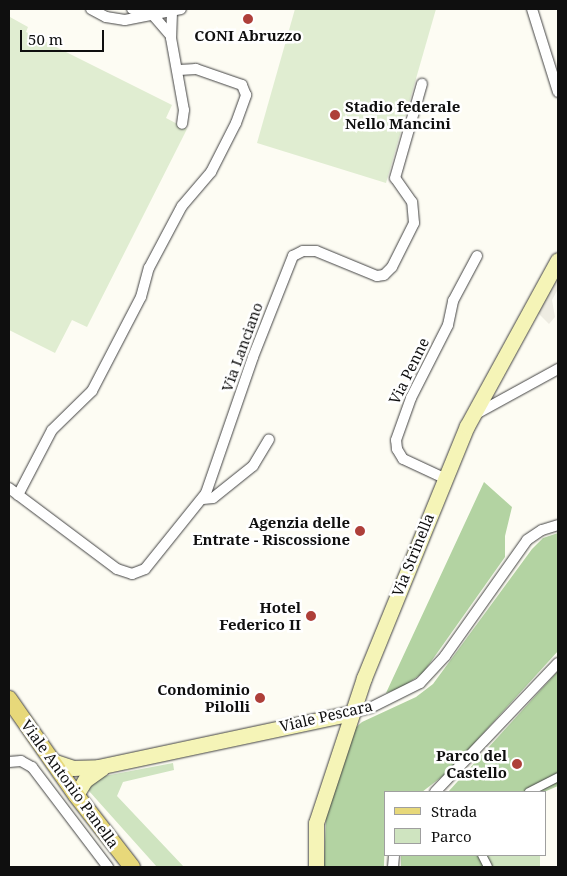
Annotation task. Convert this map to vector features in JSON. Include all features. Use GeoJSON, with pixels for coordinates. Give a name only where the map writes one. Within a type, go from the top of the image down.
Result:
{"type":"FeatureCollection","features":[{"type":"Feature","properties":{"kind":"main road","name":"Via Strinella"},"geometry":{"type":"LineString","coordinates":[[316,867],[316,823],[351,713],[444,478],[471,418],[492,397],[558,260]]}},
{"type":"Feature","properties":{"kind":"main road","name":"Viale Antonio Panella"},"geometry":{"type":"LineString","coordinates":[[9,699],[76,795],[132,867]]}},
{"type":"Feature","properties":{"kind":"main road","name":"Viale Pescara"},"geometry":{"type":"LineString","coordinates":[[52,761],[78,768],[108,766],[351,713]]}},
{"type":"Feature","properties":{"kind":"main road","name":"Viale Pescara"},"geometry":{"type":"LineString","coordinates":[[76,795],[84,780],[108,766]]}},
{"type":"Feature","properties":{"kind":"street"},"geometry":{"type":"LineString","coordinates":[[132,9],[154,16],[171,38]]}},
{"type":"Feature","properties":{"kind":"street"},"geometry":{"type":"LineString","coordinates":[[532,9],[558,92]]}},
{"type":"Feature","properties":{"kind":"street"},"geometry":{"type":"LineString","coordinates":[[93,10],[120,20],[154,16],[176,10],[171,38],[184,110],[182,124]]}},
{"type":"Feature","properties":{"kind":"street"},"geometry":{"type":"LineString","coordinates":[[18,495],[52,430],[92,391],[145,286],[149,268],[182,206],[211,172],[225,149],[246,96],[240,84],[196,69],[178,70]]}},
{"type":"Feature","properties":{"kind":"street","name":"Via Lanciano"},"geometry":{"type":"LineString","coordinates":[[9,488],[117,569],[132,574],[150,564],[166,539],[203,499],[291,258],[300,251],[312,250],[381,276],[390,270],[410,234],[415,218],[413,205],[395,176],[422,84]]}},
{"type":"Feature","properties":{"kind":"street","name":"Via Penne"},"geometry":{"type":"LineString","coordinates":[[444,478],[403,459],[397,449],[396,440],[411,398],[448,327],[452,301],[477,256]]}},
{"type":"Feature","properties":{"kind":"street"},"geometry":{"type":"LineString","coordinates":[[492,397],[558,369]]}},
{"type":"Feature","properties":{"kind":"street"},"geometry":{"type":"LineString","coordinates":[[203,499],[213,498],[253,466],[270,439]]}},
{"type":"Feature","properties":{"kind":"street","name":"Viale Pescara"},"geometry":{"type":"LineString","coordinates":[[351,713],[370,708],[420,683],[445,656],[527,540],[542,530],[558,524]]}},
{"type":"Feature","properties":{"kind":"street"},"geometry":{"type":"LineString","coordinates":[[436,791],[558,663]]}},
{"type":"Feature","properties":{"kind":"street"},"geometry":{"type":"LineString","coordinates":[[9,762],[22,761],[32,767],[108,867]]}},
{"type":"Feature","properties":{"kind":"street"},"geometry":{"type":"LineString","coordinates":[[531,791],[558,777]]}},
{"type":"Feature","properties":{"kind":"green space","name":"Stadio federale Nello Mancini"},"geometry":{"type":"Polygon","coordinates":[[[295,9],[436,9],[386,183],[257,143],[295,9]]]}},
{"type":"Feature","properties":{"kind":"green space"},"geometry":{"type":"Polygon","coordinates":[[[10,17],[28,27],[26,32],[172,105],[166,118],[187,129],[87,327],[72,320],[55,353],[9,330],[10,17]]]}},
{"type":"Feature","properties":{"kind":"green space"},"geometry":{"type":"Polygon","coordinates":[[[484,482],[512,507],[505,536],[505,557],[423,673],[401,688],[386,693],[484,482]]]}},
{"type":"Feature","properties":{"kind":"green space"},"geometry":{"type":"Polygon","coordinates":[[[558,533],[558,651],[448,772],[423,791],[384,791],[384,867],[324,867],[326,817],[354,729],[362,722],[416,697],[433,684],[532,549],[543,538],[558,533]]]}},
{"type":"Feature","properties":{"kind":"green space","name":"Parco del Castello"},"geometry":{"type":"Polygon","coordinates":[[[558,671],[558,786],[546,791],[449,791],[558,671]]]}},
{"type":"Feature","properties":{"kind":"green space"},"geometry":{"type":"Polygon","coordinates":[[[173,763],[174,770],[123,782],[117,796],[184,867],[157,867],[89,791],[89,787],[99,777],[173,763]]]}},
{"type":"Feature","properties":{"kind":"green space"},"geometry":{"type":"Polygon","coordinates":[[[401,856],[540,856],[540,867],[401,867],[401,856]]]}},
{"type":"Feature","properties":{"kind":"green space"},"geometry":{"type":"Polygon","coordinates":[[[401,856],[488,856],[488,867],[401,867],[401,856]]]}},
{"type":"Feature","properties":{"kind":"shaded area"},"geometry":{"type":"Polygon","coordinates":[[[558,274],[558,289],[552,300],[555,317],[549,324],[536,311],[558,274]]]}},
{"type":"Feature","properties":{"kind":"place","name":"CONI Abruzzo"},"geometry":{"type":"Point","coordinates":[248,19]}},
{"type":"Feature","properties":{"kind":"place","name":"Stadio federale Nello Mancini"},"geometry":{"type":"Point","coordinates":[335,115]}},
{"type":"Feature","properties":{"kind":"place","name":"Agenzia delle Entrate - Riscossione"},"geometry":{"type":"Point","coordinates":[360,531]}},
{"type":"Feature","properties":{"kind":"place","name":"Hotel Federico II"},"geometry":{"type":"Point","coordinates":[311,616]}},
{"type":"Feature","properties":{"kind":"place","name":"Condominio Pilolli"},"geometry":{"type":"Point","coordinates":[260,698]}},
{"type":"Feature","properties":{"kind":"place","name":"Parco del Castello"},"geometry":{"type":"Point","coordinates":[517,764]}}]}
